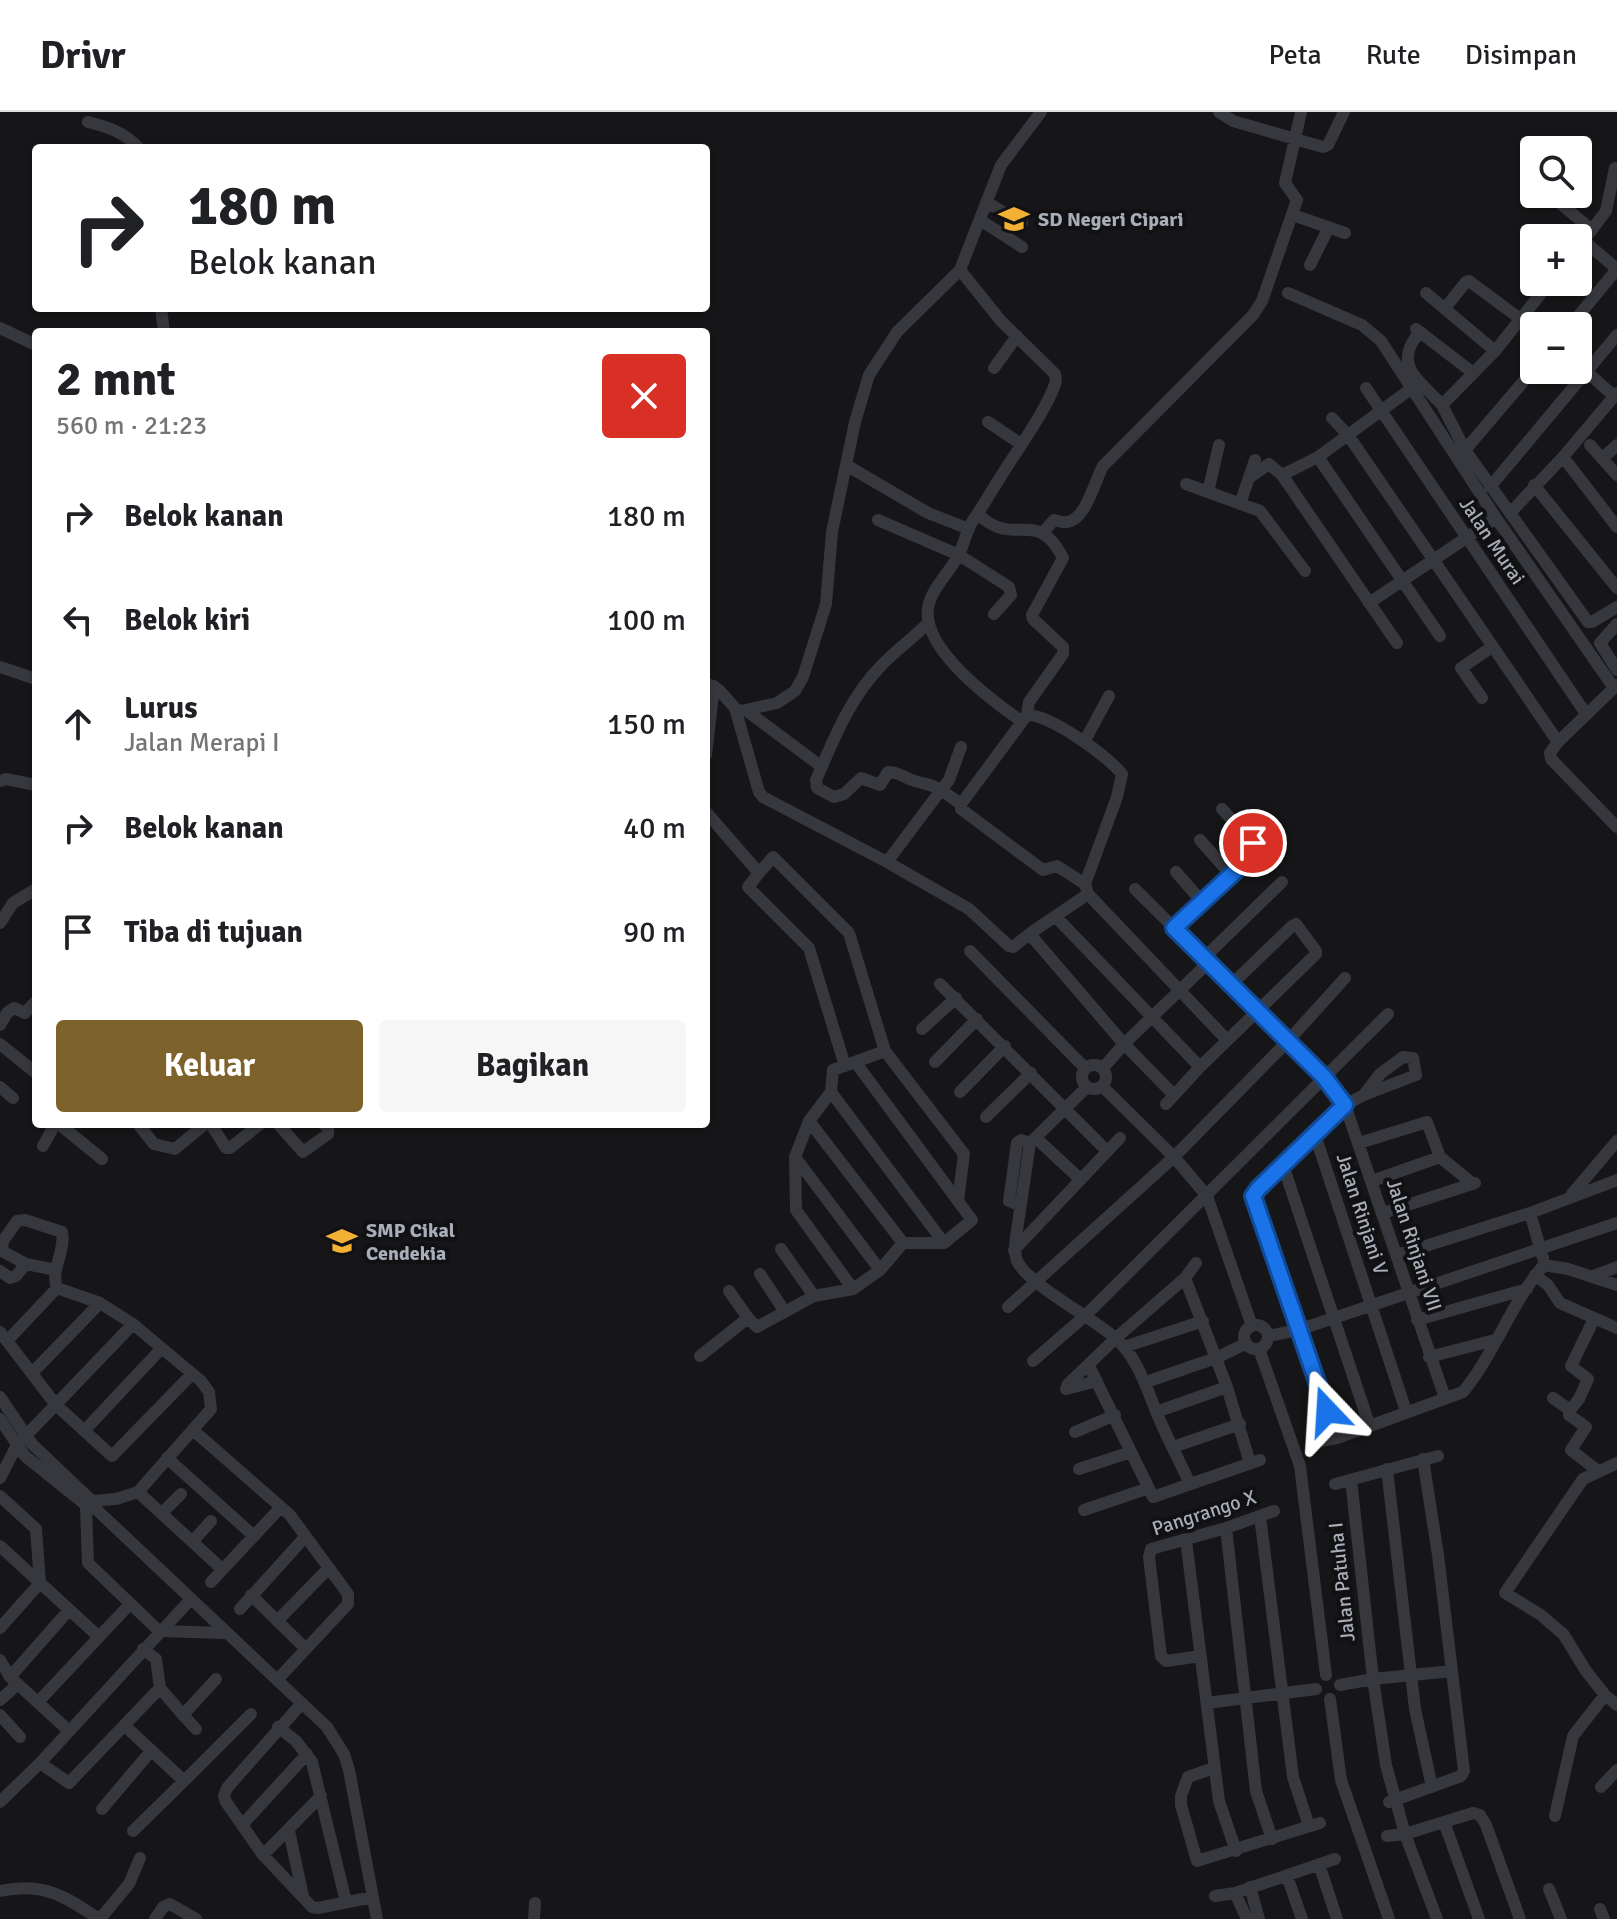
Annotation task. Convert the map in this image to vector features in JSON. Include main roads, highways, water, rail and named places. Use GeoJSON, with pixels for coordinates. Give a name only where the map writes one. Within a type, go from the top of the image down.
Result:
{"type":"FeatureCollection","features":[{"type":"Feature","properties":{"kind":"place","name":"SD Negeri Cipari"},"geometry":{"type":"Point","coordinates":[1014,219]}},
{"type":"Feature","properties":{"kind":"place","name":"SMP Cikal Cendekia"},"geometry":{"type":"Point","coordinates":[342,1241]}}]}
